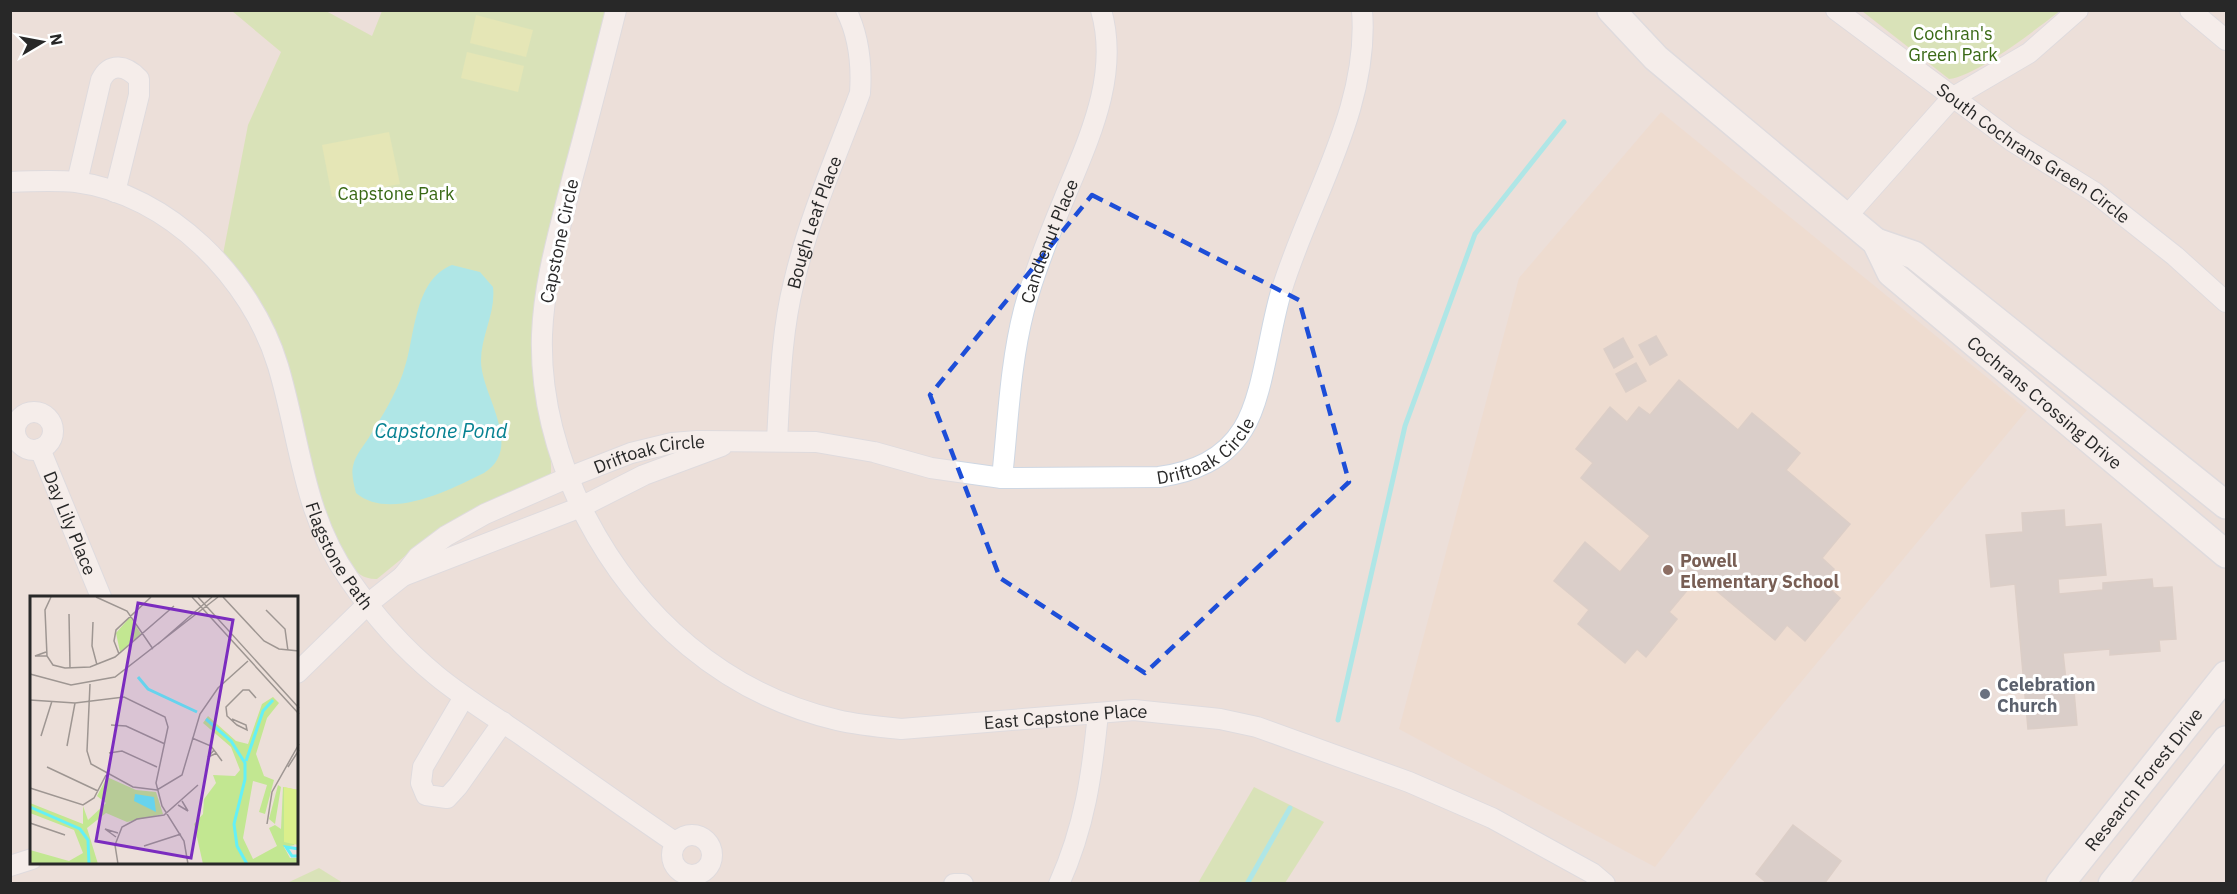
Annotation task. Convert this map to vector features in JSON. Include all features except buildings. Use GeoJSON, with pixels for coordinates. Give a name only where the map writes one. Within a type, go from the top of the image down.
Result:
{"type":"FeatureCollection","features":[{"type":"Feature","properties":{"kind":"street","name":"Capstone Circle"},"geometry":{"type":"LineString","coordinates":[[581,507],[567,478],[554,438],[545,390],[542,336],[552,258],[616,10]]}},
{"type":"Feature","properties":{"kind":"street","name":"Bough Leaf Place"},"geometry":{"type":"LineString","coordinates":[[777,440],[780,378],[793,285],[802,250],[860,93],[862,69],[846,10]]}},
{"type":"Feature","properties":{"kind":"street","name":"Candlenut Place"},"geometry":{"type":"LineString","coordinates":[[1002,477],[1023,314],[1031,285],[1091,134],[1102,94],[1106,43],[1101,10]]}},
{"type":"Feature","properties":{"kind":"street","name":"Driftoak Circle"},"geometry":{"type":"LineString","coordinates":[[403,576],[418,557],[446,536],[485,514],[631,453],[672,443],[777,440],[844,446],[931,468],[1002,477],[1083,479],[1182,473],[1203,466],[1219,456],[1243,430],[1254,404],[1281,291],[1344,126],[1353,96],[1362,60],[1362,10]]}},
{"type":"Feature","properties":{"kind":"street","name":"Cochrans Crossing Drive"},"geometry":{"type":"LineString","coordinates":[[1611,10],[1664,65],[1740,131],[1848,216],[1876,242],[1891,273],[2226,554]]}},
{"type":"Feature","properties":{"kind":"street","name":"South Cochrans Green Circle"},"geometry":{"type":"LineString","coordinates":[[1836,10],[2012,141],[2094,192],[2175,256],[2226,302]]}},
{"type":"Feature","properties":{"kind":"street"},"geometry":{"type":"LineString","coordinates":[[1848,216],[1952,98],[2029,53],[2078,10]]}},
{"type":"Feature","properties":{"kind":"street"},"geometry":{"type":"LineString","coordinates":[[2190,10],[2226,40]]}},
{"type":"Feature","properties":{"kind":"street"},"geometry":{"type":"LineString","coordinates":[[77,182],[101,80],[105,72],[114,67],[124,68],[132,71],[139,79],[139,95],[115,192]]}},
{"type":"Feature","properties":{"kind":"street","name":"Flagstone Path"},"geometry":{"type":"LineString","coordinates":[[10,182],[77,182],[115,192],[170,220],[207,249],[254,311],[278,364],[302,472],[319,528],[349,580],[423,664],[464,697],[676,843]]}},
{"type":"Feature","properties":{"kind":"street","name":"Cochrans Crossing Drive"},"geometry":{"type":"LineString","coordinates":[[1876,242],[1914,255],[2226,506]]}},
{"type":"Feature","properties":{"kind":"street","name":"Driftoak Circle"},"geometry":{"type":"LineString","coordinates":[[403,576],[581,507],[644,476],[736,441]]}},
{"type":"Feature","properties":{"kind":"street","name":"Day Lily Place"},"geometry":{"type":"LineString","coordinates":[[40,449],[101,596]]}},
{"type":"Feature","properties":{"kind":"street","name":"East Capstone Place"},"geometry":{"type":"LineString","coordinates":[[581,507],[602,548],[630,588],[655,617],[712,666],[777,699],[836,720],[901,729],[1134,710],[1181,713],[1257,726],[1408,782],[1492,818],[1594,880]]}},
{"type":"Feature","properties":{"kind":"street"},"geometry":{"type":"LineString","coordinates":[[298,672],[369,603],[403,576]]}},
{"type":"Feature","properties":{"kind":"street","name":"Research Forest Drive"},"geometry":{"type":"LineString","coordinates":[[2060,884],[2226,675]]}},
{"type":"Feature","properties":{"kind":"street"},"geometry":{"type":"LineString","coordinates":[[464,697],[423,767],[421,783],[426,795],[447,798],[503,722]]}},
{"type":"Feature","properties":{"kind":"street"},"geometry":{"type":"LineString","coordinates":[[1059,884],[1080,831],[1089,790],[1098,713]]}},
{"type":"Feature","properties":{"kind":"street"},"geometry":{"type":"LineString","coordinates":[[2112,884],[2226,740]]}},
{"type":"Feature","properties":{"kind":"street"},"geometry":{"type":"LineString","coordinates":[[10,866],[30,860]]}},
{"type":"Feature","properties":{"kind":"street"},"geometry":{"type":"LineString","coordinates":[[954,884],[963,884]]}},
{"type":"Feature","properties":{"kind":"highlighted area"},"geometry":{"type":"Polygon","coordinates":[[[1092,195],[1299,300],[1349,482],[1145,673],[1000,578],[930,395],[1092,195]]]}},
{"type":"Feature","properties":{"kind":"shaded area","name":"Powell Elementary School"},"geometry":{"type":"Polygon","coordinates":[[[1661,112],[2027,410],[1743,752],[1655,867],[1399,729],[1519,278],[1661,112]]]}},
{"type":"Feature","properties":{"kind":"green space","name":"Capstone Park"},"geometry":{"type":"Polygon","coordinates":[[[232,11],[326,11],[372,36],[382,11],[606,11],[549,236],[551,473],[545,481],[416,547],[377,579],[368,578],[354,570],[331,533],[266,315],[246,282],[223,254],[248,125],[281,52],[232,11]]]}},
{"type":"Feature","properties":{"kind":"green space","name":"Cochran's Green Park"},"geometry":{"type":"Polygon","coordinates":[[[1862,11],[2060,11],[1990,61],[1975,70],[1949,79],[1862,11]]]}},
{"type":"Feature","properties":{"kind":"green space"},"geometry":{"type":"Polygon","coordinates":[[[476,15],[533,30],[526,57],[470,43],[476,15]]]}},
{"type":"Feature","properties":{"kind":"green space"},"geometry":{"type":"Polygon","coordinates":[[[467,52],[524,66],[518,92],[461,78],[467,52]]]}},
{"type":"Feature","properties":{"kind":"green space"},"geometry":{"type":"Polygon","coordinates":[[[389,132],[400,184],[332,197],[322,145],[389,132]]]}},
{"type":"Feature","properties":{"kind":"green space"},"geometry":{"type":"Polygon","coordinates":[[[1254,787],[1324,822],[1285,883],[1198,883],[1254,787]]]}},
{"type":"Feature","properties":{"kind":"green space"},"geometry":{"type":"Polygon","coordinates":[[[319,868],[343,883],[287,883],[319,868]]]}},
{"type":"Feature","properties":{"kind":"water","name":"Capstone Pond"},"geometry":{"type":"Polygon","coordinates":[[[452,265],[480,272],[493,287],[492,306],[481,361],[483,375],[498,420],[501,449],[496,462],[484,473],[437,494],[402,503],[385,504],[370,501],[356,493],[352,472],[354,461],[393,397],[400,381],[422,297],[429,284],[439,273],[452,265]]]}},
{"type":"Feature","properties":{"kind":"waterway"},"geometry":{"type":"LineString","coordinates":[[1338,720],[1405,426],[1475,234],[1564,122]]}},
{"type":"Feature","properties":{"kind":"waterway"},"geometry":{"type":"LineString","coordinates":[[1247,884],[1290,808]]}},
{"type":"Feature","properties":{"kind":"place","name":"Powell Elementary School"},"geometry":{"type":"Point","coordinates":[1668,570]}},
{"type":"Feature","properties":{"kind":"place","name":"Celebration Church"},"geometry":{"type":"Point","coordinates":[1985,694]}}]}
